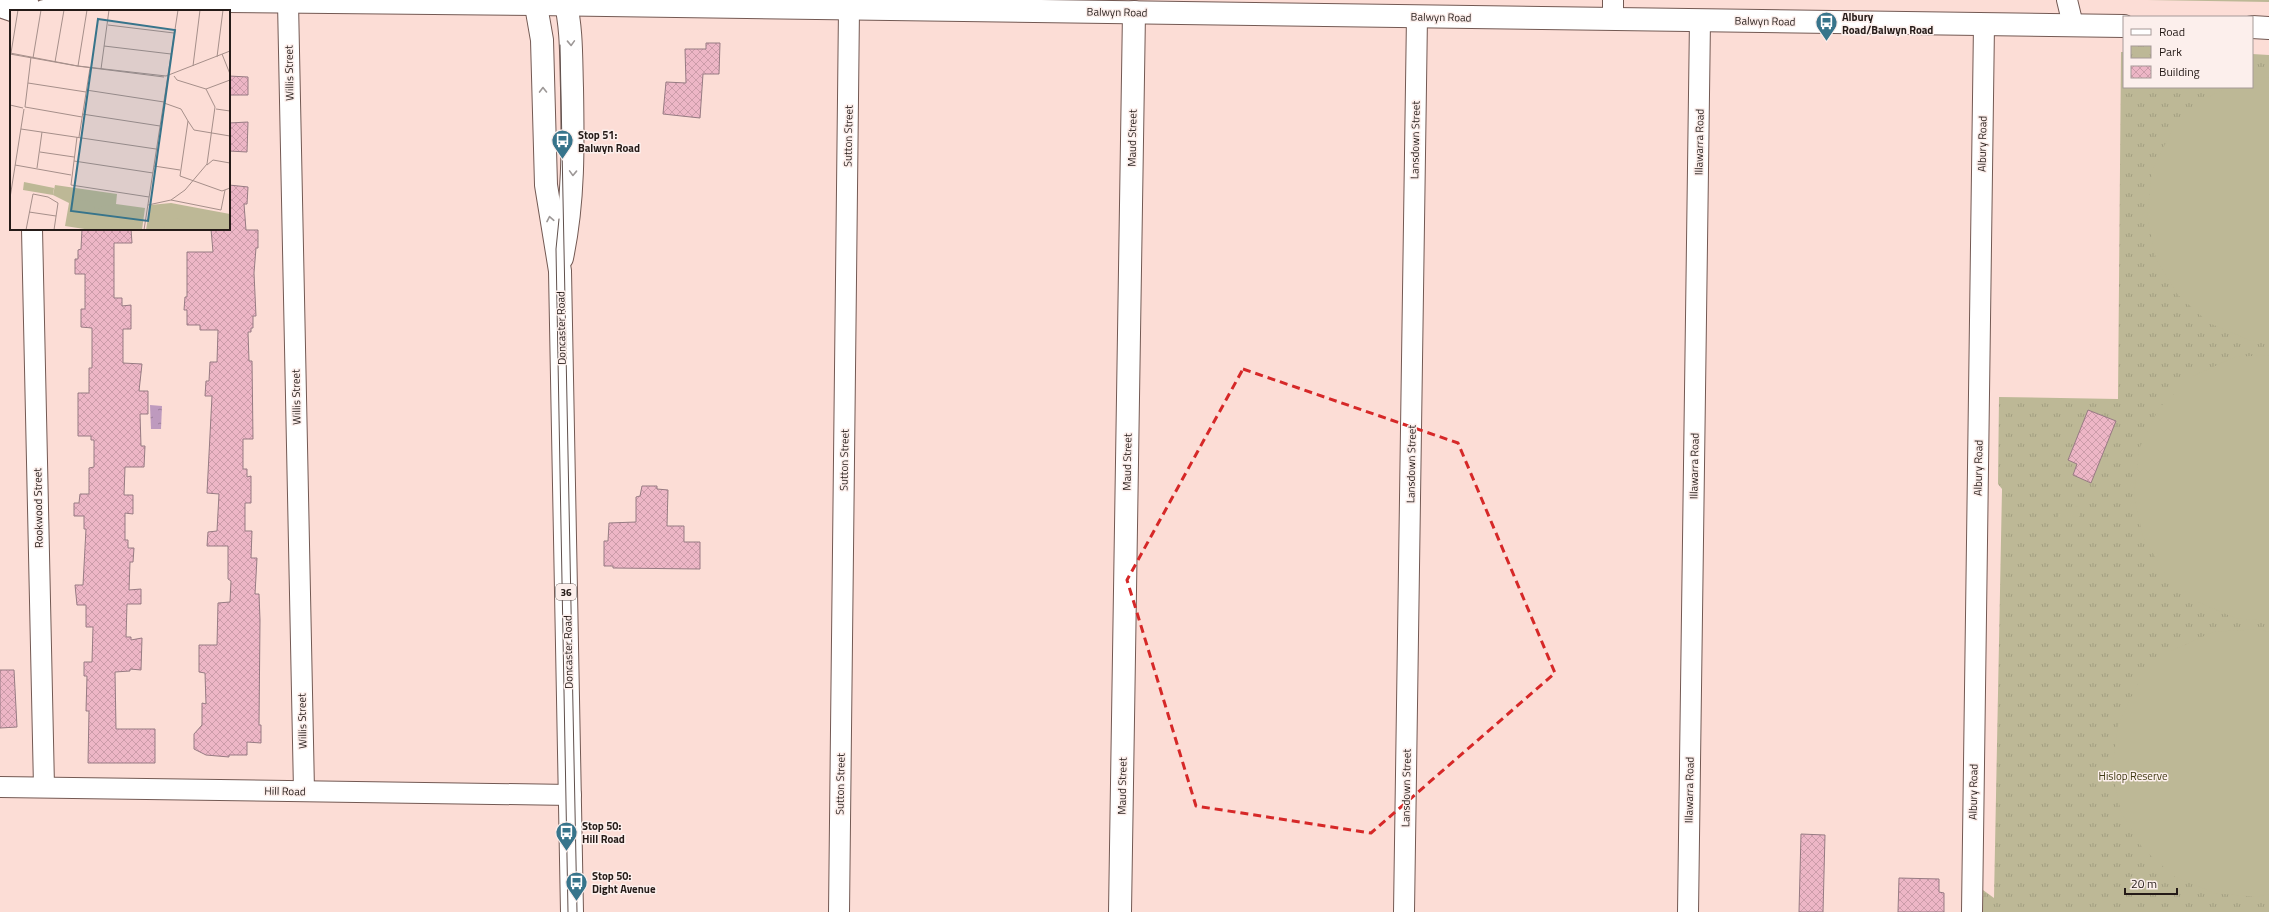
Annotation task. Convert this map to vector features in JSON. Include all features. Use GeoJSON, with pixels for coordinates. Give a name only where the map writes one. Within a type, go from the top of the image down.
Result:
{"type":"FeatureCollection","features":[{"type":"Feature","properties":{"kind":"main road","name":"Balwyn Road"},"geometry":{"type":"LineString","coordinates":[[50,10],[110,0],[288,2],[566,2],[1417,16],[1613,9],[1700,20],[2123,26]]}},
{"type":"Feature","properties":{"kind":"main road","name":"Doncaster Road"},"geometry":{"type":"LineString","coordinates":[[536,2],[542,40],[545,172],[548,209],[560,272],[572,912]]}},
{"type":"Feature","properties":{"kind":"main road","name":"Doncaster Road"},"geometry":{"type":"LineString","coordinates":[[560,272],[571,206],[574,162],[571,38],[566,2]]}},
{"type":"Feature","properties":{"kind":"main road"},"geometry":{"type":"LineString","coordinates":[[0,6],[12,10]]}},
{"type":"Feature","properties":{"kind":"main road","name":"Maud Street"},"geometry":{"type":"LineString","coordinates":[[1120,912],[1134,12]]}},
{"type":"Feature","properties":{"kind":"main road"},"geometry":{"type":"LineString","coordinates":[[2253,27],[2269,28]]}},
{"type":"Feature","properties":{"kind":"street"},"geometry":{"type":"LineString","coordinates":[[24,10],[27,0]]}},
{"type":"Feature","properties":{"kind":"street"},"geometry":{"type":"LineString","coordinates":[[27,0],[31,10]]}},
{"type":"Feature","properties":{"kind":"street"},"geometry":{"type":"LineString","coordinates":[[2067,0],[2073,25]]}},
{"type":"Feature","properties":{"kind":"street","name":"Willis Street"},"geometry":{"type":"LineString","coordinates":[[288,2],[304,791]]}},
{"type":"Feature","properties":{"kind":"street","name":"Sutton Street"},"geometry":{"type":"LineString","coordinates":[[839,912],[863,6]]}},
{"type":"Feature","properties":{"kind":"street","name":"Lansdown Street"},"geometry":{"type":"LineString","coordinates":[[1404,912],[1417,16]]}},
{"type":"Feature","properties":{"kind":"street","name":"Illawarra Road"},"geometry":{"type":"LineString","coordinates":[[1688,912],[1700,20]]}},
{"type":"Feature","properties":{"kind":"street","name":"Albury Road"},"geometry":{"type":"LineString","coordinates":[[1972,912],[1984,24]]}},
{"type":"Feature","properties":{"kind":"street","name":"Rookwood Street"},"geometry":{"type":"LineString","coordinates":[[32,230],[44,787]]}},
{"type":"Feature","properties":{"kind":"street","name":"Hill Road"},"geometry":{"type":"LineString","coordinates":[[0,788],[44,787],[571,795]]}},
{"type":"Feature","properties":{"kind":"highlighted area"},"geometry":{"type":"Polygon","coordinates":[[[1243,369],[1458,443],[1555,673],[1371,833],[1196,806],[1127,580],[1243,369]]]}},
{"type":"Feature","properties":{"kind":"green space"},"geometry":{"type":"Polygon","coordinates":[[[2147,0],[2269,0],[2269,2],[2147,0]]]}},
{"type":"Feature","properties":{"kind":"green space","name":"Hislop Reserve"},"geometry":{"type":"Polygon","coordinates":[[[2121,52],[2123,52],[2123,88],[2253,88],[2253,54],[2269,55],[2269,912],[1982,912],[1983,890],[1994,898],[2002,489],[1998,484],[1999,397],[2118,399],[2121,52]]]}},
{"type":"Feature","properties":{"kind":"green space"},"geometry":{"type":"Polygon","coordinates":[[[2269,77],[2269,341],[2249,340],[2209,323],[2178,295],[2156,259],[2147,217],[2152,171],[2172,130],[2206,98],[2228,88],[2253,88],[2253,78],[2269,77]]]}},
{"type":"Feature","properties":{"kind":"green space"},"geometry":{"type":"Polygon","coordinates":[[[2269,355],[2269,621],[2235,618],[2196,601],[2165,573],[2143,537],[2134,496],[2139,449],[2159,408],[2193,376],[2235,357],[2269,355]]]}},
{"type":"Feature","properties":{"kind":"green space"},"geometry":{"type":"Polygon","coordinates":[[[2079,506],[2079,525],[2058,519],[2058,511],[2079,506]]]}},
{"type":"Feature","properties":{"kind":"green space"},"geometry":{"type":"Polygon","coordinates":[[[2259,629],[2269,632],[2269,894],[2256,897],[2214,893],[2175,877],[2143,849],[2121,812],[2112,771],[2118,725],[2138,683],[2171,651],[2213,632],[2259,629]]]}},
{"type":"Feature","properties":{"kind":"water"},"geometry":{"type":"Polygon","coordinates":[[[150,405],[162,406],[161,429],[151,429],[150,405]]]}},
{"type":"Feature","properties":{"kind":"building"},"geometry":{"type":"Polygon","coordinates":[[[706,43],[720,43],[719,74],[703,74],[700,118],[663,114],[666,82],[686,83],[685,49],[706,49],[706,43]]]}},
{"type":"Feature","properties":{"kind":"building"},"geometry":{"type":"Polygon","coordinates":[[[230,76],[248,77],[248,95],[230,95],[230,76]]]}},
{"type":"Feature","properties":{"kind":"building"},"geometry":{"type":"Polygon","coordinates":[[[248,122],[247,152],[230,151],[230,123],[248,122]]]}},
{"type":"Feature","properties":{"kind":"building"},"geometry":{"type":"Polygon","coordinates":[[[230,185],[248,187],[247,204],[244,204],[246,230],[258,230],[258,248],[256,248],[254,273],[256,316],[253,316],[253,328],[251,328],[251,332],[248,332],[249,361],[252,361],[253,439],[243,439],[243,469],[247,469],[247,477],[251,476],[251,503],[245,503],[245,531],[252,531],[251,558],[257,558],[255,594],[259,594],[259,725],[261,725],[261,743],[247,742],[247,755],[229,755],[229,757],[206,755],[194,749],[194,734],[202,725],[202,703],[206,704],[205,673],[199,672],[199,645],[217,645],[218,603],[230,602],[231,581],[228,579],[228,546],[207,546],[208,532],[217,531],[219,494],[207,493],[212,396],[205,396],[206,381],[209,381],[210,362],[217,362],[218,330],[200,330],[200,325],[187,325],[187,310],[184,310],[185,297],[187,297],[187,252],[213,252],[211,230],[230,230],[230,185]]]}},
{"type":"Feature","properties":{"kind":"building"},"geometry":{"type":"Polygon","coordinates":[[[82,230],[131,230],[132,243],[114,243],[114,298],[122,298],[122,306],[131,305],[131,329],[123,329],[123,363],[142,364],[139,391],[148,391],[148,414],[140,414],[141,446],[145,446],[144,467],[125,467],[124,495],[133,495],[133,514],[125,513],[125,540],[128,540],[128,548],[134,548],[133,562],[130,562],[129,590],[141,589],[141,604],[127,604],[126,637],[131,637],[131,640],[142,638],[141,670],[130,669],[130,671],[115,672],[116,729],[155,729],[155,763],[88,763],[89,711],[86,711],[87,676],[84,676],[84,662],[92,662],[93,627],[86,627],[86,605],[77,605],[75,585],[83,585],[86,529],[84,529],[84,516],[74,516],[74,503],[79,503],[80,494],[89,494],[89,468],[94,467],[94,440],[91,440],[91,436],[78,436],[78,393],[89,393],[89,368],[92,368],[92,328],[81,327],[81,309],[85,309],[85,274],[75,274],[75,259],[78,259],[78,250],[81,249],[82,230]]]}},
{"type":"Feature","properties":{"kind":"building"},"geometry":{"type":"Polygon","coordinates":[[[2088,410],[2116,421],[2091,483],[2073,475],[2077,464],[2068,460],[2088,410]]]}},
{"type":"Feature","properties":{"kind":"building"},"geometry":{"type":"Polygon","coordinates":[[[642,486],[657,486],[657,489],[668,490],[667,526],[684,526],[684,542],[700,542],[700,569],[613,568],[613,566],[604,566],[604,541],[608,541],[609,523],[636,522],[636,497],[640,496],[642,486]]]}},
{"type":"Feature","properties":{"kind":"building"},"geometry":{"type":"Polygon","coordinates":[[[0,670],[14,670],[17,727],[0,728],[0,670]]]}},
{"type":"Feature","properties":{"kind":"building"},"geometry":{"type":"Polygon","coordinates":[[[1801,834],[1825,835],[1823,912],[1799,912],[1801,834]]]}},
{"type":"Feature","properties":{"kind":"building"},"geometry":{"type":"Polygon","coordinates":[[[1899,878],[1939,879],[1939,892],[1944,893],[1944,912],[1898,912],[1899,878]]]}},
{"type":"Feature","properties":{"kind":"tram line"},"geometry":{"type":"LineString","coordinates":[[560,45],[577,912]]}},
{"type":"Feature","properties":{"kind":"tram line"},"geometry":{"type":"LineString","coordinates":[[559,219],[556,249],[568,912]]}},
{"type":"Feature","properties":{"kind":"place","name":"Albury Road/Balwyn Road"},"geometry":{"type":"Point","coordinates":[1827,42]}},
{"type":"Feature","properties":{"kind":"place","name":"Stop 51: Balwyn Road"},"geometry":{"type":"Point","coordinates":[562,160]}},
{"type":"Feature","properties":{"kind":"place","name":"Stop 50: Hill Road"},"geometry":{"type":"Point","coordinates":[567,852]}},
{"type":"Feature","properties":{"kind":"place","name":"Stop 50: Dight Avenue"},"geometry":{"type":"Point","coordinates":[577,902]}}]}
